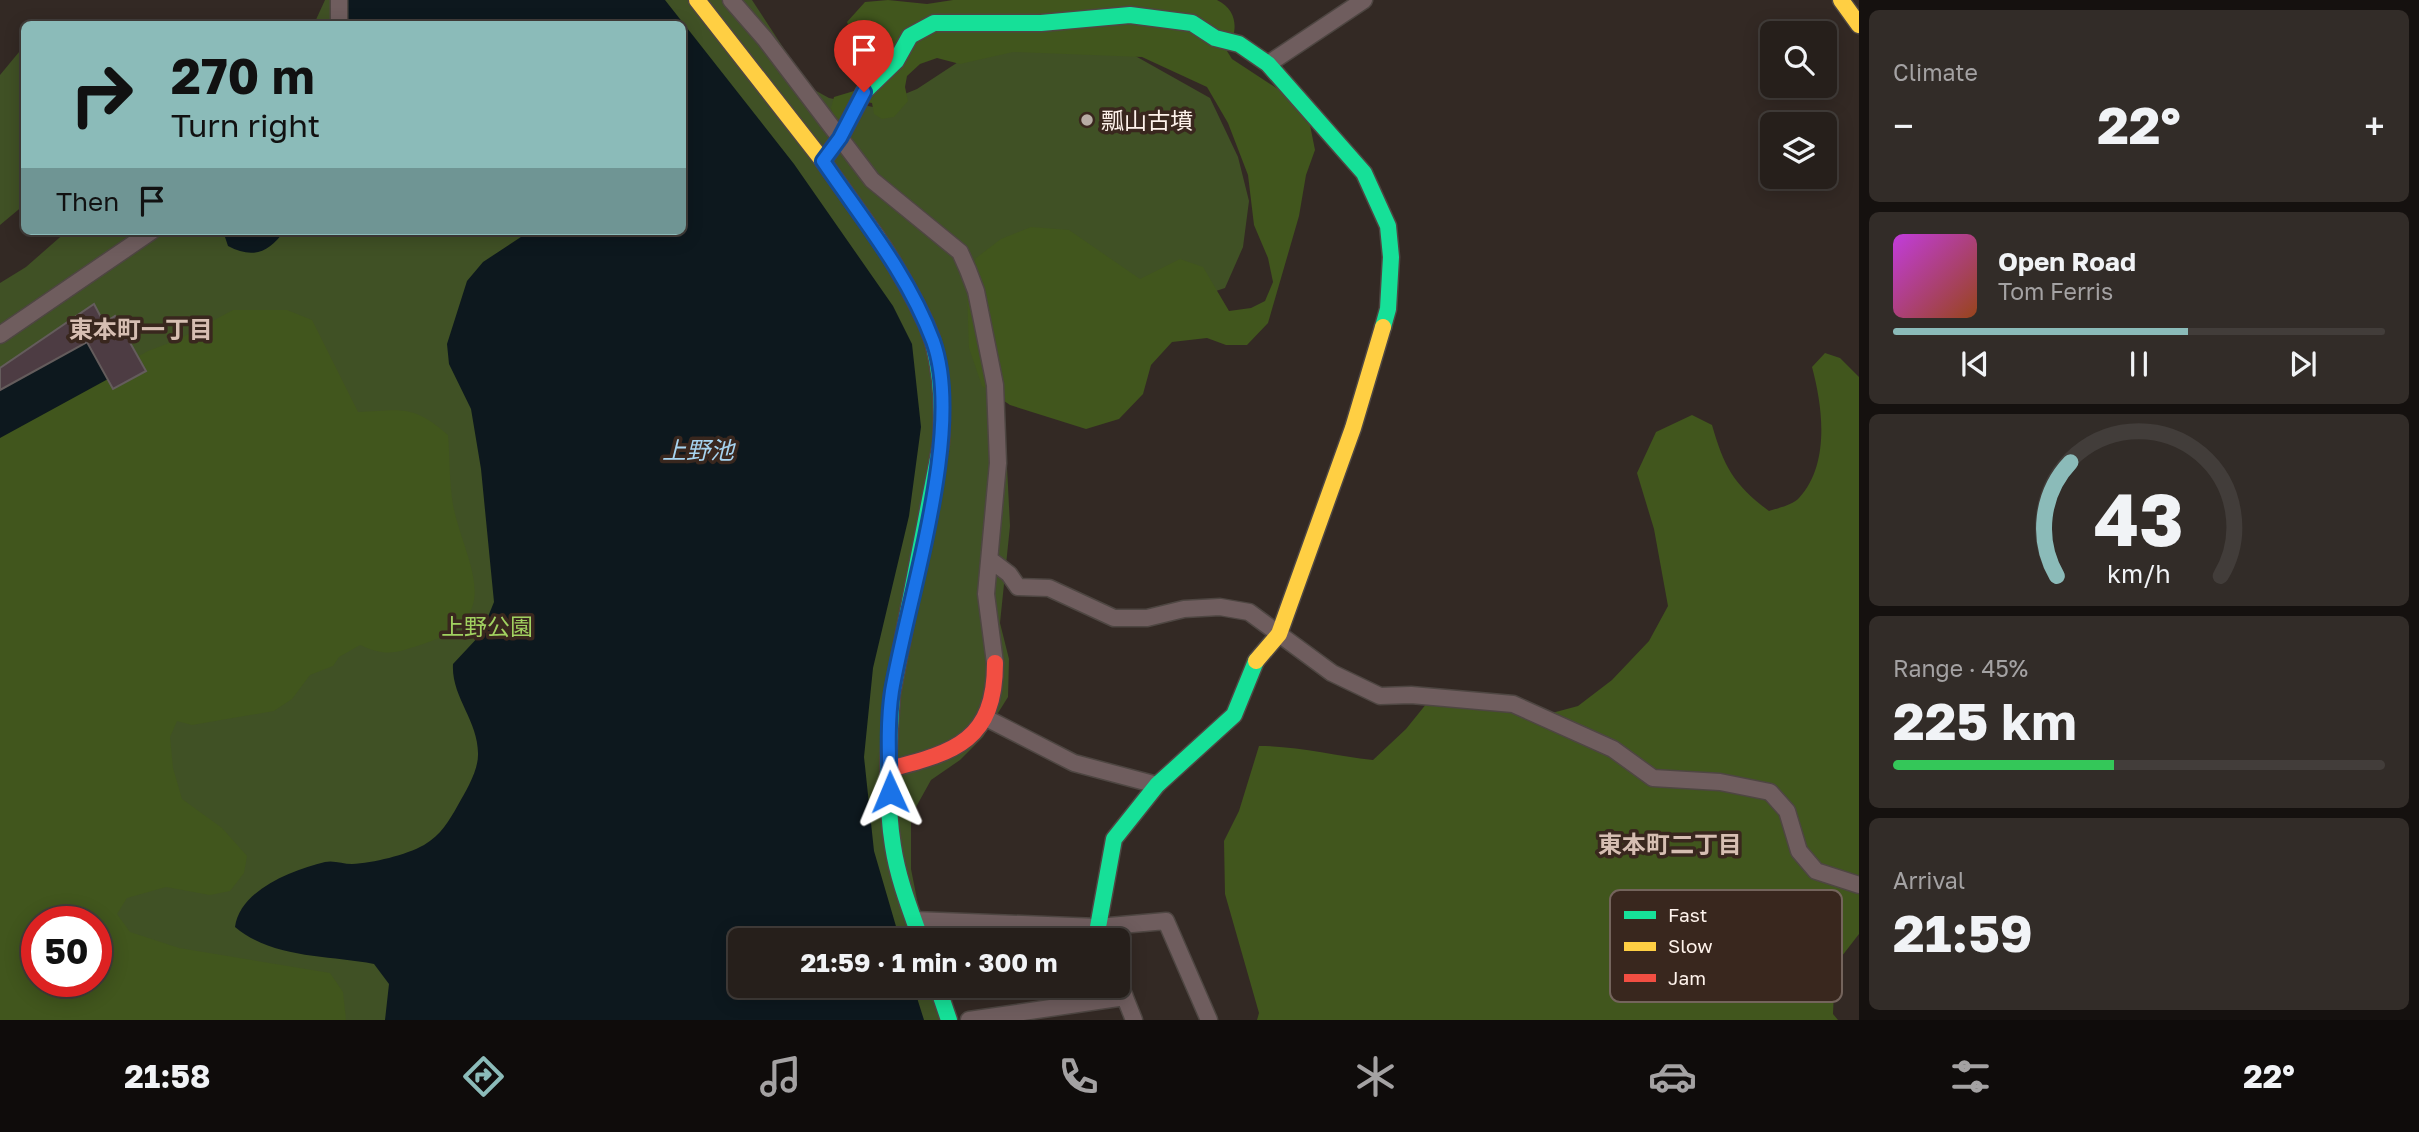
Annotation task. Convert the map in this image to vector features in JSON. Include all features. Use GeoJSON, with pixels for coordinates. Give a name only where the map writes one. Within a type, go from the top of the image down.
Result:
{"type":"FeatureCollection","features":[{"type":"Feature","properties":{"kind":"street"},"geometry":{"type":"LineString","coordinates":[[339,0],[339,21]]}},
{"type":"Feature","properties":{"kind":"street"},"geometry":{"type":"LineString","coordinates":[[697,0],[823,161],[891,257],[934,344],[943,401],[941,443],[892,694],[891,837],[917,928]]}},
{"type":"Feature","properties":{"kind":"street"},"geometry":{"type":"LineString","coordinates":[[732,0],[872,180],[961,252],[975,290],[995,385],[998,463],[992,561],[986,594],[997,685],[988,719],[957,747],[934,758],[890,769]]}},
{"type":"Feature","properties":{"kind":"street"},"geometry":{"type":"LineString","coordinates":[[1268,64],[1364,0]]}},
{"type":"Feature","properties":{"kind":"street"},"geometry":{"type":"LineString","coordinates":[[1842,0],[1859,25]]}},
{"type":"Feature","properties":{"kind":"street"},"geometry":{"type":"LineString","coordinates":[[823,161],[840,138],[864,92],[896,61],[910,36],[934,23],[1041,23],[1130,15],[1158,18],[1192,23],[1216,38],[1239,44],[1268,64],[1364,173],[1388,226],[1391,257],[1388,309],[1333,488],[1279,634],[1254,663],[1234,715],[1157,785],[1114,839],[1101,928]]}},
{"type":"Feature","properties":{"kind":"street"},"geometry":{"type":"LineString","coordinates":[[0,335],[146,235]]}},
{"type":"Feature","properties":{"kind":"street"},"geometry":{"type":"LineString","coordinates":[[992,561],[1009,574],[1018,587],[1049,588],[1114,618],[1147,618],[1184,609],[1220,607],[1249,612],[1332,673],[1380,696],[1411,695],[1513,704],[1613,749],[1653,778],[1720,782],[1770,792],[1787,811],[1799,851],[1816,871],[1859,885]]}},
{"type":"Feature","properties":{"kind":"street"},"geometry":{"type":"LineString","coordinates":[[988,719],[1074,763],[1157,785]]}},
{"type":"Feature","properties":{"kind":"street"},"geometry":{"type":"LineString","coordinates":[[914,920],[1020,928]]}},
{"type":"Feature","properties":{"kind":"street"},"geometry":{"type":"LineString","coordinates":[[1128,928],[1166,920],[1209,1020]]}},
{"type":"Feature","properties":{"kind":"street"},"geometry":{"type":"LineString","coordinates":[[941,998],[949,1020]]}},
{"type":"Feature","properties":{"kind":"street"},"geometry":{"type":"LineString","coordinates":[[969,1020],[1118,998]]}},
{"type":"Feature","properties":{"kind":"street"},"geometry":{"type":"LineString","coordinates":[[1125,998],[1134,1020]]}},
{"type":"Feature","properties":{"kind":"green space","name":"上野公園"},"geometry":{"type":"Polygon","coordinates":[[[325,0],[752,0],[809,87],[829,98],[873,107],[917,89],[978,49],[1114,44],[1210,98],[1238,157],[1249,201],[1243,247],[1225,288],[1189,300],[996,249],[1010,526],[1000,623],[1009,659],[1008,697],[983,737],[960,760],[931,780],[911,816],[911,869],[923,928],[728,928],[728,998],[943,998],[950,1020],[0,1020],[0,283],[26,267],[62,235],[686,235],[686,21],[315,21],[325,0]]]}},
{"type":"Feature","properties":{"kind":"green space"},"geometry":{"type":"Polygon","coordinates":[[[888,0],[927,4],[953,0],[1217,0],[1224,5],[1233,16],[1234,22],[1233,37],[1227,51],[1232,59],[1284,93],[1309,120],[1315,150],[1306,175],[1299,216],[1268,323],[1247,345],[1226,345],[1207,338],[1172,342],[1151,365],[1143,394],[1119,419],[1086,429],[1010,405],[982,386],[969,348],[967,293],[976,258],[1001,239],[1031,227],[1069,230],[1140,279],[1180,259],[1203,267],[1229,311],[1251,308],[1265,301],[1273,282],[1268,258],[1254,225],[1248,175],[1228,123],[1207,87],[1142,57],[1013,52],[960,64],[937,58],[920,64],[907,76],[905,87],[908,101],[894,117],[882,119],[874,114],[872,103],[866,102],[843,120],[833,115],[831,108],[834,97],[854,91],[869,68],[859,52],[847,22],[865,2],[888,0]]]}},
{"type":"Feature","properties":{"kind":"green space"},"geometry":{"type":"Polygon","coordinates":[[[21,50],[21,208],[0,225],[0,75],[21,50]]]}},
{"type":"Feature","properties":{"kind":"green space"},"geometry":{"type":"Polygon","coordinates":[[[233,310],[287,310],[312,320],[358,412],[406,411],[425,418],[448,435],[453,505],[474,585],[473,603],[466,618],[451,632],[408,649],[386,652],[360,645],[339,657],[333,666],[310,675],[292,699],[274,711],[192,725],[177,721],[170,737],[173,768],[182,799],[222,828],[247,856],[244,873],[230,891],[210,895],[166,887],[127,898],[117,914],[130,932],[179,948],[330,973],[343,992],[346,1020],[0,1020],[0,435],[148,351],[177,340],[233,310]]]}},
{"type":"Feature","properties":{"kind":"green space"},"geometry":{"type":"Polygon","coordinates":[[[1825,353],[1840,358],[1859,377],[1859,934],[1842,956],[1842,890],[1610,890],[1610,1002],[1833,1002],[1833,1014],[1838,1020],[1257,1020],[1259,1013],[1225,894],[1224,841],[1239,811],[1259,746],[1373,760],[1406,729],[1427,703],[1552,713],[1578,706],[1612,680],[1649,641],[1668,606],[1654,529],[1637,473],[1656,432],[1692,415],[1712,425],[1726,464],[1747,492],[1769,511],[1789,504],[1799,498],[1809,484],[1820,452],[1821,418],[1812,367],[1825,353]]]}},
{"type":"Feature","properties":{"kind":"water","name":"上野池"},"geometry":{"type":"Polygon","coordinates":[[[348,0],[665,0],[682,21],[348,21],[348,0]]]}},
{"type":"Feature","properties":{"kind":"water","name":"上野池"},"geometry":{"type":"Polygon","coordinates":[[[686,27],[794,164],[893,306],[912,344],[921,427],[909,516],[873,668],[864,757],[874,851],[896,928],[728,928],[728,998],[917,998],[924,1020],[385,1020],[389,984],[374,964],[283,950],[266,945],[235,927],[247,902],[257,892],[283,876],[325,862],[352,864],[379,860],[424,845],[448,822],[474,774],[478,755],[477,743],[456,687],[453,664],[481,634],[494,602],[481,469],[471,409],[449,364],[447,344],[467,281],[483,262],[524,235],[686,235],[686,27]]]}},
{"type":"Feature","properties":{"kind":"water"},"geometry":{"type":"Polygon","coordinates":[[[224,235],[281,235],[259,252],[245,252],[228,246],[224,235]]]}},
{"type":"Feature","properties":{"kind":"water"},"geometry":{"type":"Polygon","coordinates":[[[87,342],[108,379],[0,438],[0,390],[87,342]]]}},
{"type":"Feature","properties":{"kind":"building"},"geometry":{"type":"Polygon","coordinates":[[[94,304],[104,323],[115,316],[146,371],[113,389],[87,342],[0,390],[0,368],[94,304]]]}},
{"type":"Feature","properties":{"kind":"traffic: fast"},"geometry":{"type":"LineString","coordinates":[[823,161],[840,138],[864,92],[896,61],[910,36],[934,23],[1041,23],[1130,15],[1192,23],[1215,38],[1239,44],[1268,64],[1364,173],[1388,226],[1391,257],[1388,309],[1383,327]]}},
{"type":"Feature","properties":{"kind":"traffic: fast"},"geometry":{"type":"LineString","coordinates":[[877,237],[925,321],[937,358],[941,394],[941,443],[892,694],[889,751],[888,790],[893,846],[901,882],[917,928]]}},
{"type":"Feature","properties":{"kind":"traffic: fast"},"geometry":{"type":"LineString","coordinates":[[1098,928],[1114,839],[1157,785],[1234,715],[1256,661]]}},
{"type":"Feature","properties":{"kind":"traffic: fast"},"geometry":{"type":"LineString","coordinates":[[941,998],[949,1020]]}},
{"type":"Feature","properties":{"kind":"traffic: slow"},"geometry":{"type":"LineString","coordinates":[[697,0],[823,161],[877,237]]}},
{"type":"Feature","properties":{"kind":"traffic: slow"},"geometry":{"type":"LineString","coordinates":[[1841,0],[1859,25]]}},
{"type":"Feature","properties":{"kind":"traffic: slow"},"geometry":{"type":"LineString","coordinates":[[1256,661],[1279,634],[1353,428],[1383,327]]}},
{"type":"Feature","properties":{"kind":"traffic: jam"},"geometry":{"type":"LineString","coordinates":[[890,769],[952,748],[979,726],[988,710],[995,663]]}},
{"type":"Feature","properties":{"kind":"place","name":"瓢山古墳"},"geometry":{"type":"Point","coordinates":[1087,120]}},
{"type":"Feature","properties":{"kind":"district","name":"東本町一丁目"},"geometry":{"type":"Point","coordinates":[141,328]}},
{"type":"Feature","properties":{"kind":"district","name":"東本町二丁目"},"geometry":{"type":"Point","coordinates":[1670,843]}},
{"type":"Feature","properties":{"kind":"route"},"geometry":{"type":"LineString","coordinates":[[864,92],[840,138],[823,161],[891,257],[920,313],[934,344],[943,401],[941,443],[930,509],[892,694],[889,734],[890,792]]}}]}
